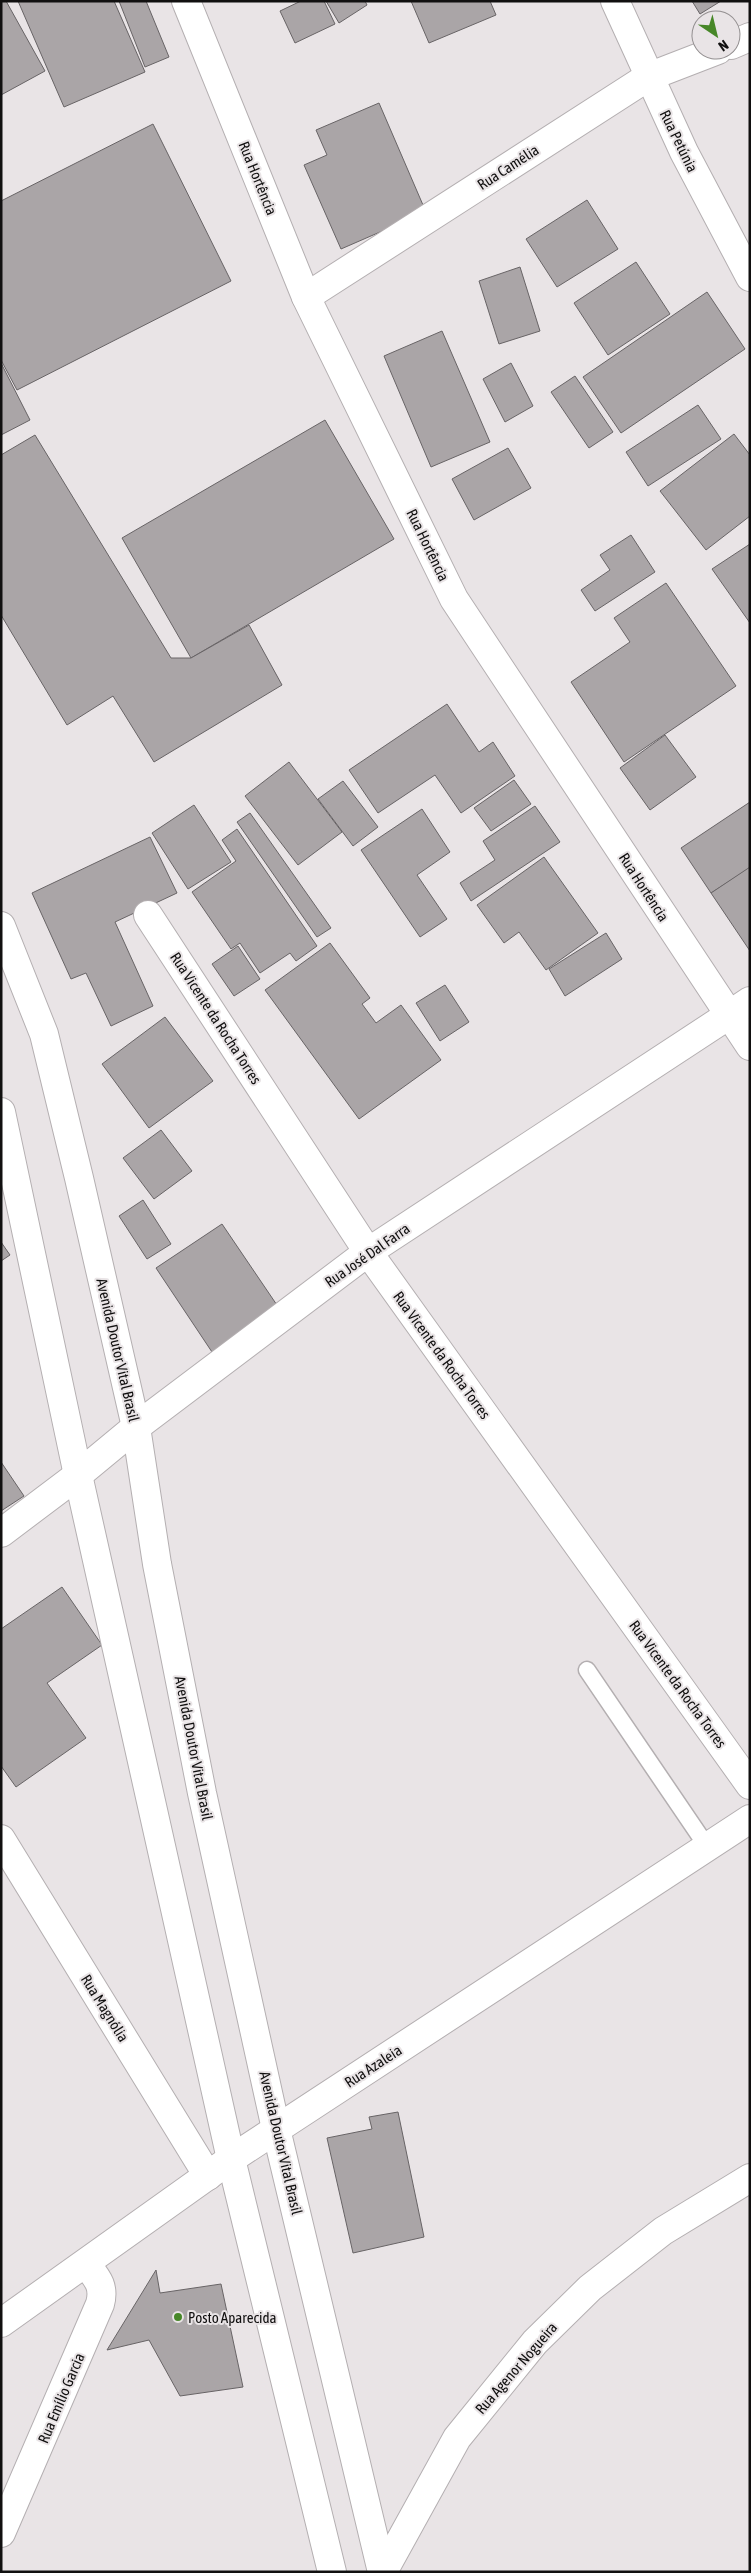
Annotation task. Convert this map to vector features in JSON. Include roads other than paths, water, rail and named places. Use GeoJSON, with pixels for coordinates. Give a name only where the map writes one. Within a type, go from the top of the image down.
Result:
{"type":"FeatureCollection","features":[{"type":"Feature","properties":{"kind":"street","name":"Rua Hortência"},"geometry":{"type":"LineString","coordinates":[[186,1],[306,297],[454,599],[739,1008],[750,1046]]}},
{"type":"Feature","properties":{"kind":"street","name":"Rua Petúnia"},"geometry":{"type":"LineString","coordinates":[[615,1],[648,77],[684,152],[750,277]]}},
{"type":"Feature","properties":{"kind":"street","name":"Rua Camélia"},"geometry":{"type":"LineString","coordinates":[[306,297],[648,77],[692,60]]}},
{"type":"Feature","properties":{"kind":"street","name":"Rua Vicente da Rocha Torres"},"geometry":{"type":"LineString","coordinates":[[148,915],[368,1252],[750,1785]]}},
{"type":"Feature","properties":{"kind":"street","name":"Avenida Doutor Vital Brasil"},"geometry":{"type":"LineString","coordinates":[[1,926],[44,1034],[136,1427],[157,1564],[202,1793],[276,2129],[382,2572]]}},
{"type":"Feature","properties":{"kind":"street","name":"Rua José Dal Farra"},"geometry":{"type":"LineString","coordinates":[[1,1533],[78,1475],[136,1427],[368,1252],[739,1008]]}},
{"type":"Feature","properties":{"kind":"street"},"geometry":{"type":"LineString","coordinates":[[1,1112],[78,1475],[231,2159],[332,2572]]}},
{"type":"Feature","properties":{"kind":"street","name":"Rua Azaleia"},"geometry":{"type":"LineString","coordinates":[[1,2323],[231,2159],[750,1819]]}},
{"type":"Feature","properties":{"kind":"street","name":"Rua Magnólia"},"geometry":{"type":"LineString","coordinates":[[1,1839],[208,2176]]}},
{"type":"Feature","properties":{"kind":"street","name":"Rua Agenor Nogueira"},"geometry":{"type":"LineString","coordinates":[[382,2572],[457,2438],[535,2342],[590,2288],[655,2237],[750,2178]]}},
{"type":"Feature","properties":{"kind":"street","name":"Rua Emílio Garcia"},"geometry":{"type":"LineString","coordinates":[[5,2515],[100,2304],[103,2294],[101,2283],[86,2264]]}},
{"type":"Feature","properties":{"kind":"lane"},"geometry":{"type":"LineString","coordinates":[[588,1670],[708,1848]]}},
{"type":"Feature","properties":{"kind":"place","name":"Posto Aparecida"},"geometry":{"type":"Point","coordinates":[178,2317]}}]}
